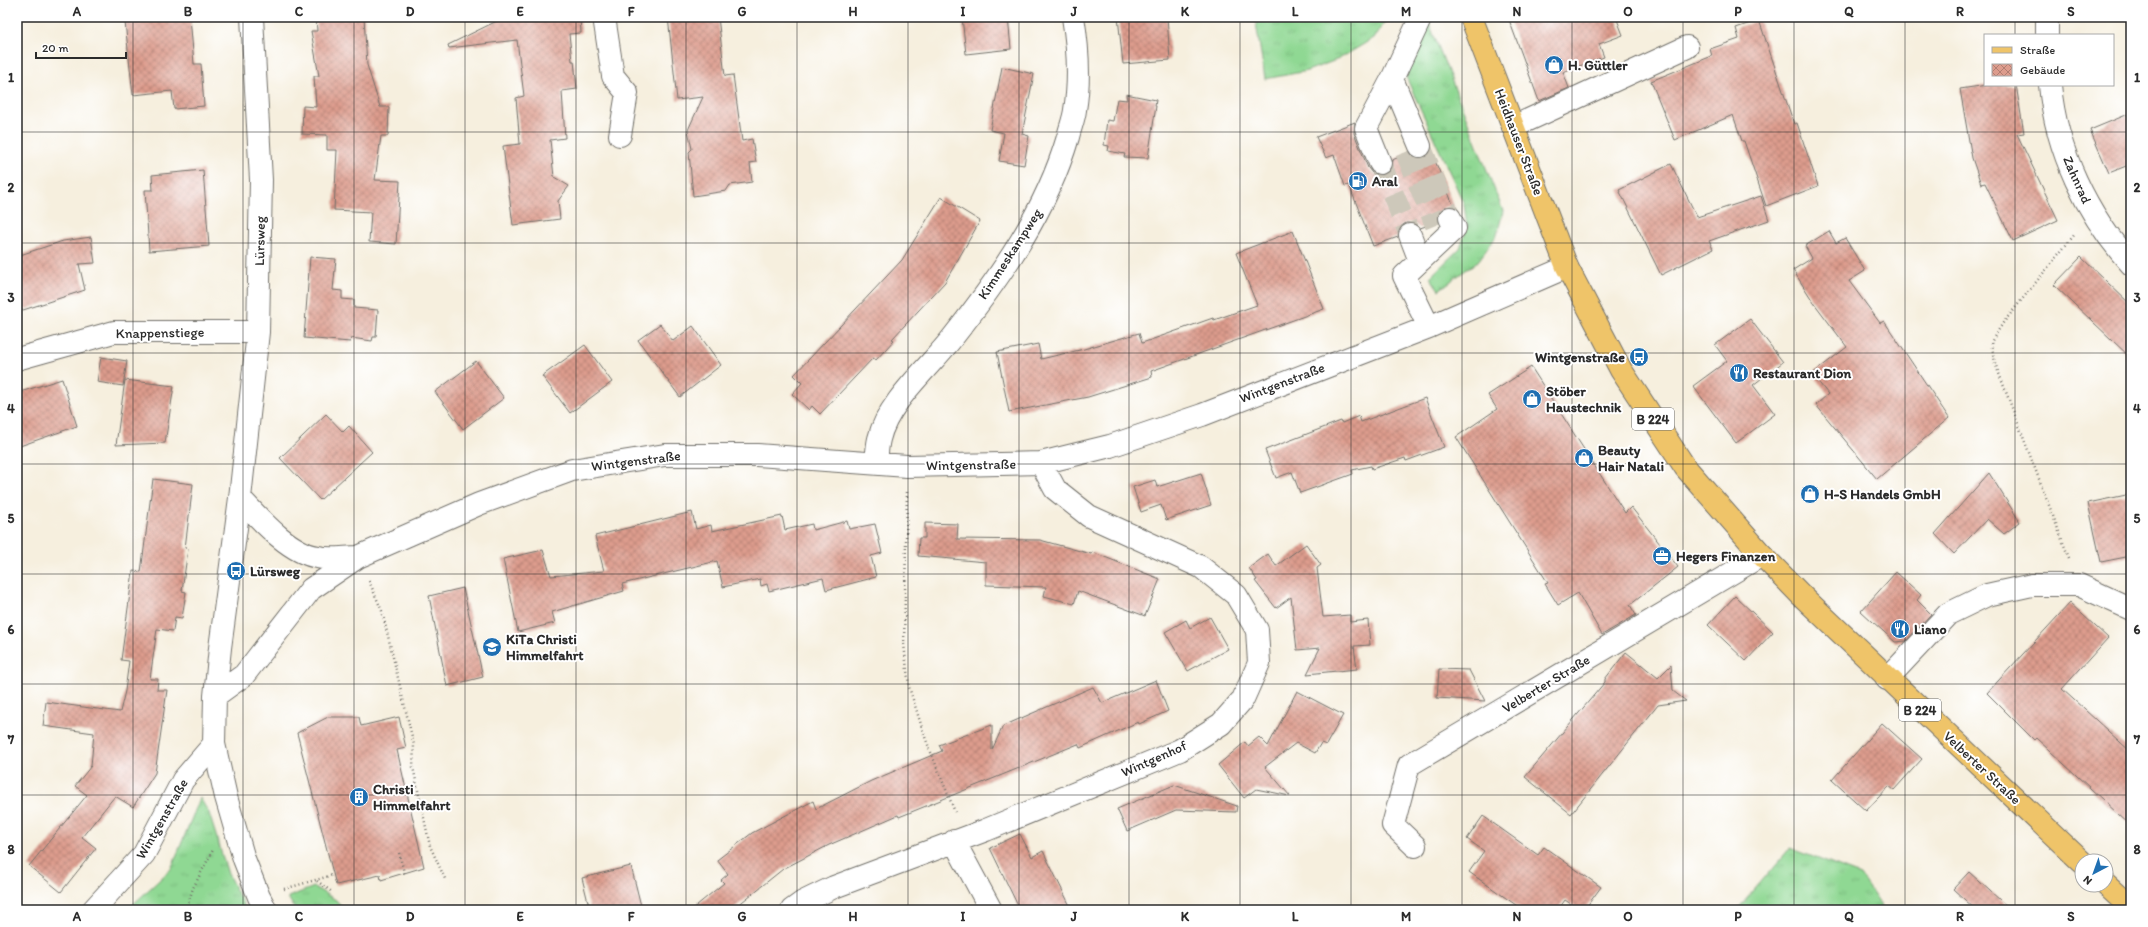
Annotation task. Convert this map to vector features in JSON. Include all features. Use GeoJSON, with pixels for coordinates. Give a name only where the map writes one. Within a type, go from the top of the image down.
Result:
{"type":"FeatureCollection","features":[{"type":"Feature","properties":{"kind":"main road","name":"Heidhauser Straße"},"geometry":{"type":"LineString","coordinates":[[1471,17],[1567,267]]}},
{"type":"Feature","properties":{"kind":"main road","name":"Velberter Straße"},"geometry":{"type":"LineString","coordinates":[[1567,267],[1621,370],[1685,467],[1762,555],[1887,679],[2074,854]]}},
{"type":"Feature","properties":{"kind":"main road"},"geometry":{"type":"LineString","coordinates":[[2114,892],[2131,908]]}},
{"type":"Feature","properties":{"kind":"street","name":"Lürsweg"},"geometry":{"type":"LineString","coordinates":[[252,17],[262,180],[258,332],[240,498],[215,696],[214,744],[226,797],[244,859],[258,897],[266,910]]}},
{"type":"Feature","properties":{"kind":"street"},"geometry":{"type":"LineString","coordinates":[[604,17],[613,76],[627,93],[620,135]]}},
{"type":"Feature","properties":{"kind":"street","name":"Kimmeskampweg"},"geometry":{"type":"LineString","coordinates":[[876,463],[879,438],[889,416],[910,386],[953,338],[995,280],[1034,222],[1060,164],[1076,110],[1078,50],[1073,17]]}},
{"type":"Feature","properties":{"kind":"street"},"geometry":{"type":"LineString","coordinates":[[1383,96],[1400,155],[1366,128],[1421,17]]}},
{"type":"Feature","properties":{"kind":"street"},"geometry":{"type":"LineString","coordinates":[[2047,17],[2047,34]]}},
{"type":"Feature","properties":{"kind":"street"},"geometry":{"type":"LineString","coordinates":[[1513,127],[1687,46]]}},
{"type":"Feature","properties":{"kind":"street","name":"Zahnrad"},"geometry":{"type":"LineString","coordinates":[[2050,86],[2058,136],[2092,212],[2131,264]]}},
{"type":"Feature","properties":{"kind":"street"},"geometry":{"type":"LineString","coordinates":[[1429,327],[1404,276],[1430,237]]}},
{"type":"Feature","properties":{"kind":"street","name":"Wintgenstraße"},"geometry":{"type":"LineString","coordinates":[[215,696],[244,675],[311,589],[358,557],[479,504],[572,470],[666,455],[757,455],[907,466],[1041,463],[1110,446],[1202,415],[1429,327],[1567,267]]}},
{"type":"Feature","properties":{"kind":"street","name":"Knappenstiege"},"geometry":{"type":"LineString","coordinates":[[17,359],[114,332],[258,332]]}},
{"type":"Feature","properties":{"kind":"street","name":"Wintgenhof"},"geometry":{"type":"LineString","coordinates":[[792,910],[803,902],[834,887],[961,839],[1180,750],[1221,724],[1243,699],[1259,663],[1256,630],[1236,595],[1201,567],[1089,516],[1055,489],[1041,463]]}},
{"type":"Feature","properties":{"kind":"street","name":"Wintgenstraße"},"geometry":{"type":"LineString","coordinates":[[240,498],[265,524],[293,547],[317,557],[358,557]]}},
{"type":"Feature","properties":{"kind":"street","name":"Velberter Straße"},"geometry":{"type":"LineString","coordinates":[[1415,846],[1394,825],[1409,765],[1762,555]]}},
{"type":"Feature","properties":{"kind":"street"},"geometry":{"type":"LineString","coordinates":[[1887,679],[1948,614],[1987,595],[2032,585],[2079,585],[2131,608]]}},
{"type":"Feature","properties":{"kind":"street","name":"Wintgenstraße"},"geometry":{"type":"LineString","coordinates":[[93,910],[144,854],[183,780],[214,744]]}},
{"type":"Feature","properties":{"kind":"street"},"geometry":{"type":"LineString","coordinates":[[961,839],[991,910]]}},
{"type":"Feature","properties":{"kind":"path"},"geometry":{"type":"LineString","coordinates":[[2079,585],[1994,362],[1991,342],[2003,323],[2092,212]]}},
{"type":"Feature","properties":{"kind":"path"},"geometry":{"type":"LineString","coordinates":[[907,466],[904,644],[909,687],[926,740],[954,809],[961,839]]}},
{"type":"Feature","properties":{"kind":"path"},"geometry":{"type":"LineString","coordinates":[[358,557],[382,611],[414,745],[413,767],[430,846],[446,880]]}},
{"type":"Feature","properties":{"kind":"path"},"geometry":{"type":"LineString","coordinates":[[186,910],[193,888],[214,848],[236,831]]}},
{"type":"Feature","properties":{"kind":"path"},"geometry":{"type":"LineString","coordinates":[[399,853],[405,876]]}},
{"type":"Feature","properties":{"kind":"path"},"geometry":{"type":"LineString","coordinates":[[290,887],[333,875]]}},
{"type":"Feature","properties":{"kind":"path"},"geometry":{"type":"LineString","coordinates":[[316,880],[332,892]]}},
{"type":"Feature","properties":{"kind":"green space"},"geometry":{"type":"Polygon","coordinates":[[[1255,17],[1388,17],[1374,38],[1339,59],[1307,71],[1265,79],[1255,17]]]}},
{"type":"Feature","properties":{"kind":"green space"},"geometry":{"type":"Polygon","coordinates":[[[1427,18],[1503,211],[1497,235],[1479,260],[1439,290],[1430,277],[1460,248],[1467,227],[1464,204],[1406,77],[1427,18]]]}},
{"type":"Feature","properties":{"kind":"green space"},"geometry":{"type":"Polygon","coordinates":[[[200,798],[209,813],[228,874],[246,910],[127,910],[171,869],[200,798]]]}},
{"type":"Feature","properties":{"kind":"green space"},"geometry":{"type":"Polygon","coordinates":[[[1790,848],[1860,875],[1884,910],[1737,910],[1790,848]]]}},
{"type":"Feature","properties":{"kind":"green space"},"geometry":{"type":"Polygon","coordinates":[[[314,887],[336,900],[345,910],[295,910],[288,897],[314,887]]]}},
{"type":"Feature","properties":{"kind":"building"},"geometry":{"type":"Polygon","coordinates":[[[137,17],[190,17],[194,64],[201,64],[204,106],[174,109],[172,91],[133,95],[125,22],[137,20],[137,17]]]}},
{"type":"Feature","properties":{"kind":"building"},"geometry":{"type":"Polygon","coordinates":[[[316,17],[364,17],[367,65],[380,107],[389,107],[388,136],[381,136],[375,180],[400,181],[396,244],[369,242],[371,212],[334,210],[337,150],[327,150],[327,135],[302,134],[303,106],[316,107],[314,76],[319,76],[311,31],[317,31],[316,17]]]}},
{"type":"Feature","properties":{"kind":"building"},"geometry":{"type":"Polygon","coordinates":[[[505,17],[580,17],[581,33],[569,34],[577,89],[562,91],[565,138],[550,140],[554,177],[569,186],[558,201],[560,219],[513,225],[503,146],[520,144],[516,98],[524,96],[517,40],[449,48],[448,45],[505,17]]]}},
{"type":"Feature","properties":{"kind":"building"},"geometry":{"type":"Polygon","coordinates":[[[668,17],[718,17],[725,76],[733,75],[742,141],[752,139],[756,162],[750,163],[752,182],[730,185],[726,191],[693,196],[689,152],[692,149],[688,130],[703,97],[677,100],[668,17]]]}},
{"type":"Feature","properties":{"kind":"building"},"geometry":{"type":"Polygon","coordinates":[[[962,17],[1008,17],[1011,49],[966,54],[962,17]]]}},
{"type":"Feature","properties":{"kind":"building"},"geometry":{"type":"Polygon","coordinates":[[[1118,17],[1167,17],[1170,60],[1123,64],[1118,17]]]}},
{"type":"Feature","properties":{"kind":"building","name":"H. Güttler"},"geometry":{"type":"Polygon","coordinates":[[[1508,17],[1616,17],[1623,35],[1599,44],[1604,57],[1563,72],[1569,88],[1539,101],[1508,17]]]}},
{"type":"Feature","properties":{"kind":"building"},"geometry":{"type":"Polygon","coordinates":[[[1759,20],[1794,124],[1797,123],[1818,186],[1766,206],[1744,141],[1742,141],[1733,115],[1675,140],[1651,81],[1712,56],[1710,49],[1739,39],[1736,28],[1759,20]]]}},
{"type":"Feature","properties":{"kind":"building"},"geometry":{"type":"Polygon","coordinates":[[[1002,67],[1034,74],[1022,134],[1029,136],[1024,165],[999,161],[1004,133],[990,130],[1002,67]]]}},
{"type":"Feature","properties":{"kind":"building"},"geometry":{"type":"Polygon","coordinates":[[[1984,85],[2016,86],[2024,133],[2017,134],[2058,220],[2013,241],[1985,183],[1981,184],[1972,158],[1960,89],[1984,85]]]}},
{"type":"Feature","properties":{"kind":"building"},"geometry":{"type":"Polygon","coordinates":[[[1126,94],[1156,100],[1148,158],[1124,157],[1125,154],[1108,151],[1109,146],[1104,145],[1107,120],[1113,121],[1117,99],[1127,100],[1126,94]]]}},
{"type":"Feature","properties":{"kind":"building"},"geometry":{"type":"Polygon","coordinates":[[[2131,113],[2131,164],[2109,173],[2090,130],[2131,113]]]}},
{"type":"Feature","properties":{"kind":"building"},"geometry":{"type":"Polygon","coordinates":[[[1355,122],[1354,133],[1368,168],[1372,173],[1384,175],[1390,171],[1392,160],[1410,153],[1418,158],[1424,158],[1431,151],[1454,207],[1445,207],[1440,211],[1438,222],[1420,228],[1412,223],[1406,223],[1400,227],[1398,237],[1373,246],[1349,185],[1345,186],[1334,155],[1326,158],[1316,137],[1355,122]]]}},
{"type":"Feature","properties":{"kind":"building"},"geometry":{"type":"Polygon","coordinates":[[[1671,164],[1697,217],[1761,196],[1769,220],[1709,241],[1713,249],[1661,275],[1619,190],[1671,164]]]}},
{"type":"Feature","properties":{"kind":"building"},"geometry":{"type":"Polygon","coordinates":[[[203,170],[209,246],[149,251],[145,190],[153,190],[152,175],[203,170]]]}},
{"type":"Feature","properties":{"kind":"building"},"geometry":{"type":"Polygon","coordinates":[[[941,197],[980,221],[945,282],[892,339],[894,340],[876,360],[873,358],[820,414],[812,406],[809,410],[792,394],[802,383],[794,375],[902,260],[941,197]]]}},
{"type":"Feature","properties":{"kind":"building"},"geometry":{"type":"Polygon","coordinates":[[[1293,231],[1324,309],[1151,371],[1152,377],[1088,397],[1009,412],[997,352],[1038,344],[1041,359],[1084,349],[1139,333],[1142,343],[1213,318],[1214,320],[1257,305],[1236,253],[1293,231]]]}},
{"type":"Feature","properties":{"kind":"building"},"geometry":{"type":"Polygon","coordinates":[[[1829,231],[1836,243],[1845,238],[1865,271],[1849,281],[1880,323],[1884,321],[1949,418],[1877,479],[1816,405],[1828,394],[1812,374],[1847,347],[1814,303],[1793,270],[1812,258],[1805,246],[1829,231]]]}},
{"type":"Feature","properties":{"kind":"building"},"geometry":{"type":"Polygon","coordinates":[[[91,237],[95,263],[79,264],[85,290],[17,312],[17,256],[63,241],[91,237]]]}},
{"type":"Feature","properties":{"kind":"building"},"geometry":{"type":"Polygon","coordinates":[[[310,257],[336,259],[333,290],[342,291],[342,299],[354,300],[354,308],[378,310],[376,337],[373,337],[372,341],[351,338],[350,342],[304,338],[310,257]]]}},
{"type":"Feature","properties":{"kind":"building"},"geometry":{"type":"Polygon","coordinates":[[[2081,257],[2131,305],[2131,358],[2054,285],[2081,257]]]}},
{"type":"Feature","properties":{"kind":"building","name":"Restaurant Dion"},"geometry":{"type":"Polygon","coordinates":[[[1750,319],[1783,362],[1753,385],[1775,414],[1736,443],[1693,386],[1727,361],[1715,345],[1750,319]]]}},
{"type":"Feature","properties":{"kind":"building"},"geometry":{"type":"Polygon","coordinates":[[[660,324],[673,341],[693,326],[721,365],[680,397],[638,340],[660,324]]]}},
{"type":"Feature","properties":{"kind":"building"},"geometry":{"type":"Polygon","coordinates":[[[585,345],[612,382],[570,413],[542,376],[585,345]]]}},
{"type":"Feature","properties":{"kind":"building"},"geometry":{"type":"Polygon","coordinates":[[[101,357],[127,361],[123,386],[97,382],[101,357]]]}},
{"type":"Feature","properties":{"kind":"building"},"geometry":{"type":"Polygon","coordinates":[[[476,361],[504,398],[463,429],[435,392],[476,361]]]}},
{"type":"Feature","properties":{"kind":"building"},"geometry":{"type":"Polygon","coordinates":[[[1531,367],[1625,513],[1631,507],[1678,567],[1630,605],[1636,615],[1602,635],[1578,593],[1558,605],[1545,584],[1548,583],[1456,437],[1497,409],[1488,395],[1531,367]]]}},
{"type":"Feature","properties":{"kind":"building"},"geometry":{"type":"Polygon","coordinates":[[[62,379],[77,426],[17,447],[17,393],[62,379]]]}},
{"type":"Feature","properties":{"kind":"building"},"geometry":{"type":"Polygon","coordinates":[[[125,380],[174,386],[165,443],[116,445],[125,380]]]}},
{"type":"Feature","properties":{"kind":"building"},"geometry":{"type":"Polygon","coordinates":[[[1425,398],[1444,447],[1406,461],[1405,458],[1372,469],[1371,466],[1352,470],[1353,474],[1300,493],[1292,472],[1276,478],[1265,450],[1341,421],[1342,423],[1359,416],[1361,422],[1425,398]]]}},
{"type":"Feature","properties":{"kind":"building"},"geometry":{"type":"Polygon","coordinates":[[[326,414],[343,432],[349,426],[372,452],[320,500],[280,458],[326,414]]]}},
{"type":"Feature","properties":{"kind":"building"},"geometry":{"type":"Polygon","coordinates":[[[1201,473],[1211,505],[1166,520],[1161,505],[1141,512],[1133,487],[1155,480],[1157,487],[1201,473]]]}},
{"type":"Feature","properties":{"kind":"building"},"geometry":{"type":"Polygon","coordinates":[[[1989,473],[2020,522],[2004,534],[1987,519],[1954,554],[1935,534],[1989,473]]]}},
{"type":"Feature","properties":{"kind":"building"},"geometry":{"type":"Polygon","coordinates":[[[153,479],[193,484],[185,548],[188,549],[182,591],[186,592],[182,618],[175,617],[173,631],[157,629],[150,679],[158,679],[157,690],[167,690],[155,773],[133,807],[115,796],[82,837],[96,848],[61,892],[29,866],[87,795],[75,786],[91,766],[94,733],[43,726],[46,702],[120,712],[125,691],[129,661],[121,660],[133,571],[141,572],[153,479]]]}},
{"type":"Feature","properties":{"kind":"building"},"geometry":{"type":"Polygon","coordinates":[[[2131,494],[2131,556],[2101,562],[2088,503],[2131,494]]]}},
{"type":"Feature","properties":{"kind":"building"},"geometry":{"type":"Polygon","coordinates":[[[692,512],[696,529],[711,525],[712,531],[782,516],[785,530],[812,524],[813,530],[847,521],[849,529],[875,524],[882,553],[871,556],[876,577],[826,590],[823,578],[769,591],[767,584],[761,586],[760,579],[723,587],[717,561],[622,584],[624,591],[552,612],[555,623],[518,632],[503,559],[543,550],[551,576],[604,571],[595,536],[692,512]]]}},
{"type":"Feature","properties":{"kind":"building"},"geometry":{"type":"Polygon","coordinates":[[[925,523],[958,524],[957,539],[1040,540],[1091,554],[1092,552],[1160,579],[1145,616],[1078,591],[1074,604],[1044,596],[1046,587],[986,585],[986,562],[918,556],[919,538],[925,538],[925,523]]]}},
{"type":"Feature","properties":{"kind":"building"},"geometry":{"type":"Polygon","coordinates":[[[1306,544],[1321,565],[1317,568],[1323,617],[1350,615],[1350,622],[1368,620],[1370,645],[1354,646],[1357,669],[1307,674],[1320,648],[1297,650],[1291,597],[1276,608],[1255,581],[1257,580],[1249,568],[1268,554],[1276,566],[1306,544]]]}},
{"type":"Feature","properties":{"kind":"building"},"geometry":{"type":"Polygon","coordinates":[[[1896,572],[1921,595],[1917,600],[1931,614],[1906,641],[1895,642],[1861,611],[1896,572]]]}},
{"type":"Feature","properties":{"kind":"building"},"geometry":{"type":"Polygon","coordinates":[[[463,588],[483,677],[447,686],[429,596],[463,588]]]}},
{"type":"Feature","properties":{"kind":"building"},"geometry":{"type":"Polygon","coordinates":[[[1735,596],[1773,632],[1746,661],[1708,625],[1735,596]]]}},
{"type":"Feature","properties":{"kind":"building"},"geometry":{"type":"Polygon","coordinates":[[[2070,603],[2108,638],[2062,689],[2131,752],[2131,826],[2036,738],[2034,740],[1987,693],[2070,603]]]}},
{"type":"Feature","properties":{"kind":"building"},"geometry":{"type":"Polygon","coordinates":[[[1210,617],[1228,649],[1188,671],[1165,632],[1186,620],[1190,628],[1210,617]]]}},
{"type":"Feature","properties":{"kind":"building"},"geometry":{"type":"Polygon","coordinates":[[[1626,652],[1658,678],[1671,665],[1673,691],[1686,701],[1658,705],[1571,814],[1525,777],[1605,682],[1605,679],[1626,652]]]}},
{"type":"Feature","properties":{"kind":"building"},"geometry":{"type":"Polygon","coordinates":[[[1439,669],[1469,670],[1485,701],[1437,698],[1439,669]]]}},
{"type":"Feature","properties":{"kind":"building"},"geometry":{"type":"Polygon","coordinates":[[[1156,680],[1168,711],[1139,724],[1138,722],[1080,748],[1078,744],[899,817],[898,815],[829,845],[783,869],[732,910],[691,910],[724,883],[721,880],[728,874],[717,860],[752,833],[813,801],[816,809],[871,781],[942,751],[939,745],[992,725],[992,750],[1003,726],[1093,687],[1102,703],[1156,680]]]}},
{"type":"Feature","properties":{"kind":"building"},"geometry":{"type":"Polygon","coordinates":[[[1297,691],[1343,715],[1326,745],[1321,743],[1315,753],[1296,743],[1265,767],[1290,796],[1256,789],[1244,798],[1218,765],[1245,742],[1248,746],[1259,737],[1268,746],[1297,691]]]}},
{"type":"Feature","properties":{"kind":"building","name":"Christi Himmelfahrt"},"geometry":{"type":"Polygon","coordinates":[[[328,717],[359,717],[361,726],[399,717],[406,748],[397,750],[424,867],[381,880],[380,875],[336,885],[297,733],[328,717]]]}},
{"type":"Feature","properties":{"kind":"building"},"geometry":{"type":"Polygon","coordinates":[[[1882,723],[1922,759],[1894,790],[1889,786],[1866,811],[1832,780],[1882,723]]]}},
{"type":"Feature","properties":{"kind":"building"},"geometry":{"type":"Polygon","coordinates":[[[1174,785],[1237,806],[1236,812],[1176,810],[1127,831],[1117,809],[1174,785]]]}},
{"type":"Feature","properties":{"kind":"building"},"geometry":{"type":"Polygon","coordinates":[[[1483,816],[1538,855],[1544,847],[1601,887],[1584,910],[1580,910],[1565,900],[1558,910],[1523,910],[1469,872],[1484,851],[1467,839],[1483,816]]]}},
{"type":"Feature","properties":{"kind":"building"},"geometry":{"type":"Polygon","coordinates":[[[1020,834],[1032,857],[1043,851],[1072,910],[1020,910],[990,848],[1020,834]]]}},
{"type":"Feature","properties":{"kind":"building"},"geometry":{"type":"Polygon","coordinates":[[[631,866],[642,910],[590,910],[582,878],[631,866]]]}},
{"type":"Feature","properties":{"kind":"building"},"geometry":{"type":"Polygon","coordinates":[[[1969,872],[2011,910],[1976,910],[1953,889],[1969,872]]]}},
{"type":"Feature","properties":{"kind":"tunnel"},"geometry":{"type":"LineString","coordinates":[[1420,146],[1450,218]]}},
{"type":"Feature","properties":{"kind":"tunnel"},"geometry":{"type":"LineString","coordinates":[[1406,152],[1436,225]]}},
{"type":"Feature","properties":{"kind":"tunnel"},"geometry":{"type":"LineString","coordinates":[[1380,163],[1410,235]]}},
{"type":"Feature","properties":{"kind":"place","name":"H. Güttler"},"geometry":{"type":"Point","coordinates":[1554,65]}},
{"type":"Feature","properties":{"kind":"place","name":"Aral"},"geometry":{"type":"Point","coordinates":[1358,181]}},
{"type":"Feature","properties":{"kind":"place","name":"Wintgenstraße"},"geometry":{"type":"Point","coordinates":[1639,357]}},
{"type":"Feature","properties":{"kind":"place","name":"Restaurant Dion"},"geometry":{"type":"Point","coordinates":[1739,373]}},
{"type":"Feature","properties":{"kind":"place","name":"Stöber Haustechnik"},"geometry":{"type":"Point","coordinates":[1532,399]}},
{"type":"Feature","properties":{"kind":"place","name":"Beauty Hair Natali"},"geometry":{"type":"Point","coordinates":[1584,458]}},
{"type":"Feature","properties":{"kind":"place","name":"H-S Handels GmbH"},"geometry":{"type":"Point","coordinates":[1810,494]}},
{"type":"Feature","properties":{"kind":"place","name":"Hegers Finanzen"},"geometry":{"type":"Point","coordinates":[1662,556]}},
{"type":"Feature","properties":{"kind":"place","name":"Lürsweg"},"geometry":{"type":"Point","coordinates":[236,571]}},
{"type":"Feature","properties":{"kind":"place","name":"Liano"},"geometry":{"type":"Point","coordinates":[1900,629]}},
{"type":"Feature","properties":{"kind":"place","name":"KiTa Christi Himmelfahrt"},"geometry":{"type":"Point","coordinates":[492,647]}},
{"type":"Feature","properties":{"kind":"place","name":"Christi Himmelfahrt"},"geometry":{"type":"Point","coordinates":[359,797]}}]}
